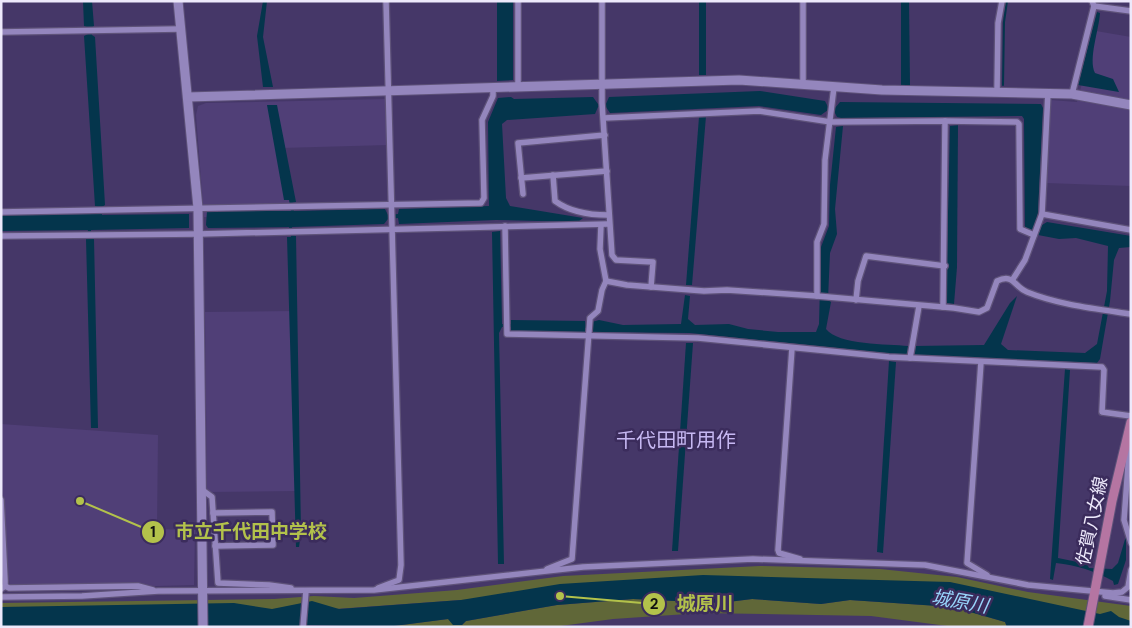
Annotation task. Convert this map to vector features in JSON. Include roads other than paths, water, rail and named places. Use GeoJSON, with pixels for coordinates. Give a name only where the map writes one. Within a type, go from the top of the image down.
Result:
{"type":"FeatureCollection","features":[{"type":"Feature","properties":{"kind":"main road","name":"佐賀八女線"},"geometry":{"type":"LineString","coordinates":[[1088,627],[1099,565],[1130,426]]}},
{"type":"Feature","properties":{"kind":"street"},"geometry":{"type":"LineString","coordinates":[[178,1],[179,29],[188,97],[198,208],[203,627]]}},
{"type":"Feature","properties":{"kind":"street"},"geometry":{"type":"LineString","coordinates":[[374,590],[399,580],[401,565],[386,1]]}},
{"type":"Feature","properties":{"kind":"street"},"geometry":{"type":"LineString","coordinates":[[518,1],[518,87]]}},
{"type":"Feature","properties":{"kind":"street"},"geometry":{"type":"LineString","coordinates":[[602,1],[602,105],[607,171],[608,224],[613,258],[653,262],[651,287]]}},
{"type":"Feature","properties":{"kind":"street"},"geometry":{"type":"LineString","coordinates":[[803,1],[803,84]]}},
{"type":"Feature","properties":{"kind":"street"},"geometry":{"type":"LineString","coordinates":[[997,92],[998,23],[1002,1]]}},
{"type":"Feature","properties":{"kind":"street"},"geometry":{"type":"LineString","coordinates":[[1072,94],[1093,4],[1131,11]]}},
{"type":"Feature","properties":{"kind":"street"},"geometry":{"type":"LineString","coordinates":[[1,32],[179,29]]}},
{"type":"Feature","properties":{"kind":"street"},"geometry":{"type":"LineString","coordinates":[[188,97],[739,80],[882,90],[1048,92],[1072,94],[1131,106]]}},
{"type":"Feature","properties":{"kind":"street"},"geometry":{"type":"LineString","coordinates":[[818,296],[817,242],[824,224],[824,179],[834,87]]}},
{"type":"Feature","properties":{"kind":"street"},"geometry":{"type":"LineString","coordinates":[[1,212],[481,203],[484,198],[482,120],[493,96],[493,88]]}},
{"type":"Feature","properties":{"kind":"street"},"geometry":{"type":"LineString","coordinates":[[1013,279],[1025,260],[1042,214],[1048,92]]}},
{"type":"Feature","properties":{"kind":"street"},"geometry":{"type":"LineString","coordinates":[[604,118],[758,111],[831,122],[1016,122],[1019,124],[1020,229],[1034,235]]}},
{"type":"Feature","properties":{"kind":"street"},"geometry":{"type":"LineString","coordinates":[[943,307],[945,266],[945,121]]}},
{"type":"Feature","properties":{"kind":"street"},"geometry":{"type":"LineString","coordinates":[[523,194],[518,143],[605,135]]}},
{"type":"Feature","properties":{"kind":"street"},"geometry":{"type":"LineString","coordinates":[[521,178],[607,171]]}},
{"type":"Feature","properties":{"kind":"street"},"geometry":{"type":"LineString","coordinates":[[553,175],[554,201],[561,206],[591,215],[608,215]]}},
{"type":"Feature","properties":{"kind":"street"},"geometry":{"type":"LineString","coordinates":[[1042,214],[1131,230]]}},
{"type":"Feature","properties":{"kind":"street"},"geometry":{"type":"LineString","coordinates":[[1,236],[198,234],[608,224]]}},
{"type":"Feature","properties":{"kind":"street"},"geometry":{"type":"LineString","coordinates":[[541,571],[572,559],[590,318],[598,311],[606,281],[600,250],[601,225]]}},
{"type":"Feature","properties":{"kind":"street"},"geometry":{"type":"LineString","coordinates":[[505,226],[507,334],[698,338],[792,348],[911,354],[981,362],[1102,367],[1104,370],[1102,412],[1131,416]]}},
{"type":"Feature","properties":{"kind":"street"},"geometry":{"type":"LineString","coordinates":[[856,300],[858,281],[866,256],[945,266]]}},
{"type":"Feature","properties":{"kind":"street"},"geometry":{"type":"LineString","coordinates":[[606,281],[627,286],[704,292],[727,290],[818,296],[984,312],[997,281],[1003,278],[1013,279],[1025,292],[1131,314]]}},
{"type":"Feature","properties":{"kind":"street"},"geometry":{"type":"LineString","coordinates":[[911,354],[919,306]]}},
{"type":"Feature","properties":{"kind":"street"},"geometry":{"type":"LineString","coordinates":[[792,348],[778,550],[802,560]]}},
{"type":"Feature","properties":{"kind":"street"},"geometry":{"type":"LineString","coordinates":[[981,362],[967,563],[988,577]]}},
{"type":"Feature","properties":{"kind":"street"},"geometry":{"type":"LineString","coordinates":[[1130,426],[1124,520],[1131,543]]}},
{"type":"Feature","properties":{"kind":"street"},"geometry":{"type":"LineString","coordinates":[[202,489],[212,497],[218,583],[241,586],[269,585],[306,591],[374,590],[541,571],[687,561],[802,560],[925,566],[1044,587],[1107,593],[1122,592],[1128,587],[1131,572]]}},
{"type":"Feature","properties":{"kind":"street"},"geometry":{"type":"LineString","coordinates":[[1,500],[3,588],[138,586],[158,591]]}},
{"type":"Feature","properties":{"kind":"street"},"geometry":{"type":"LineString","coordinates":[[213,513],[272,512],[273,545],[215,546]]}},
{"type":"Feature","properties":{"kind":"street"},"geometry":{"type":"LineString","coordinates":[[1,597],[82,596],[158,591],[295,590]]}},
{"type":"Feature","properties":{"kind":"street"},"geometry":{"type":"LineString","coordinates":[[303,627],[306,591]]}},
{"type":"Feature","properties":{"kind":"street"},"geometry":{"type":"LineString","coordinates":[[1094,593],[1100,596],[1131,600]]}},
{"type":"Feature","properties":{"kind":"water"},"geometry":{"type":"Polygon","coordinates":[[[83,1],[92,1],[94,26],[91,28],[92,35],[95,37],[105,205],[102,207],[102,215],[189,214],[189,228],[91,230],[91,238],[94,239],[98,428],[91,428],[86,239],[88,230],[1,231],[1,215],[98,214],[98,207],[95,206],[84,36],[88,34],[87,27],[84,26],[83,1]]]}},
{"type":"Feature","properties":{"kind":"water"},"geometry":{"type":"Polygon","coordinates":[[[263,1],[267,1],[263,37],[273,87],[263,87],[257,36],[263,1]]]}},
{"type":"Feature","properties":{"kind":"water"},"geometry":{"type":"Polygon","coordinates":[[[497,1],[513,1],[513,80],[497,81],[497,1]]]}},
{"type":"Feature","properties":{"kind":"water"},"geometry":{"type":"Polygon","coordinates":[[[699,1],[706,1],[706,75],[699,75],[699,1]]]}},
{"type":"Feature","properties":{"kind":"water"},"geometry":{"type":"Polygon","coordinates":[[[901,1],[909,1],[910,86],[901,86],[901,1]]]}},
{"type":"Feature","properties":{"kind":"water"},"geometry":{"type":"Polygon","coordinates":[[[1097,12],[1100,13],[1093,52],[1093,67],[1095,73],[1113,79],[1119,92],[1078,85],[1097,12]]]}},
{"type":"Feature","properties":{"kind":"water"},"geometry":{"type":"Polygon","coordinates":[[[760,91],[825,101],[828,107],[835,108],[840,102],[1041,104],[1043,108],[1036,223],[1042,225],[1047,222],[1131,236],[1131,247],[1119,248],[1114,260],[1110,301],[1100,359],[1097,363],[915,355],[913,353],[906,355],[690,333],[591,332],[591,328],[585,328],[585,332],[511,331],[511,327],[502,327],[499,333],[504,564],[498,564],[492,232],[500,231],[502,324],[511,324],[511,320],[585,321],[586,326],[592,326],[592,322],[599,320],[623,325],[681,324],[685,295],[690,296],[688,319],[695,325],[729,324],[748,329],[778,332],[816,332],[819,324],[821,247],[829,226],[830,185],[836,127],[843,126],[835,209],[837,234],[830,253],[828,299],[831,302],[826,329],[832,334],[852,341],[908,346],[909,350],[914,346],[984,345],[1010,303],[1017,296],[1001,344],[1008,350],[1085,353],[1097,344],[1107,291],[1108,246],[1076,238],[1059,239],[1038,235],[1041,228],[1035,226],[1032,231],[1025,228],[1024,119],[1022,116],[841,118],[837,117],[834,111],[828,110],[821,115],[759,106],[610,113],[606,107],[598,107],[595,114],[507,120],[502,124],[506,198],[510,206],[583,218],[578,222],[496,220],[399,224],[398,218],[388,219],[384,224],[292,227],[293,235],[296,236],[301,532],[299,547],[296,547],[287,237],[291,237],[289,227],[208,228],[206,225],[207,211],[291,211],[289,200],[284,200],[267,105],[277,105],[296,202],[292,203],[294,211],[385,209],[388,215],[398,214],[399,209],[489,206],[488,122],[498,98],[593,97],[598,104],[606,104],[609,97],[760,91]]]}},
{"type":"Feature","properties":{"kind":"water"},"geometry":{"type":"Polygon","coordinates":[[[706,116],[692,285],[686,285],[699,117],[706,116]]]}},
{"type":"Feature","properties":{"kind":"water"},"geometry":{"type":"Polygon","coordinates":[[[958,125],[957,267],[954,304],[946,303],[950,126],[958,125]]]}},
{"type":"Feature","properties":{"kind":"water"},"geometry":{"type":"Polygon","coordinates":[[[686,343],[693,343],[678,551],[672,551],[686,343]]]}},
{"type":"Feature","properties":{"kind":"water"},"geometry":{"type":"Polygon","coordinates":[[[889,361],[896,362],[883,553],[877,552],[889,361]]]}},
{"type":"Feature","properties":{"kind":"water"},"geometry":{"type":"Polygon","coordinates":[[[1065,369],[1070,370],[1058,558],[1087,564],[1089,568],[1112,569],[1118,563],[1126,536],[1126,560],[1118,584],[1114,585],[1113,581],[1092,571],[1056,563],[1053,580],[1050,579],[1065,369]]]}},
{"type":"Feature","properties":{"kind":"water"},"geometry":{"type":"Polygon","coordinates":[[[703,575],[950,582],[1100,614],[1111,611],[1119,617],[1131,621],[1131,627],[1007,627],[1005,622],[953,607],[850,600],[821,604],[752,599],[720,603],[633,599],[557,605],[466,621],[462,625],[453,625],[448,619],[386,627],[301,625],[297,627],[1,627],[1,607],[234,603],[272,609],[312,601],[339,609],[461,600],[560,584],[703,575]]]}},
{"type":"Feature","properties":{"kind":"waterway"},"geometry":{"type":"LineString","coordinates":[[1003,85],[1004,22],[1007,1]]}},
{"type":"Feature","properties":{"kind":"place","name":"市立千代田中学校"},"geometry":{"type":"Point","coordinates":[80,501]}},
{"type":"Feature","properties":{"kind":"place","name":"城原川"},"geometry":{"type":"Point","coordinates":[560,596]}},
{"type":"Feature","properties":{"kind":"district","name":"千代田町用作"},"geometry":{"type":"Point","coordinates":[676,440]}}]}
